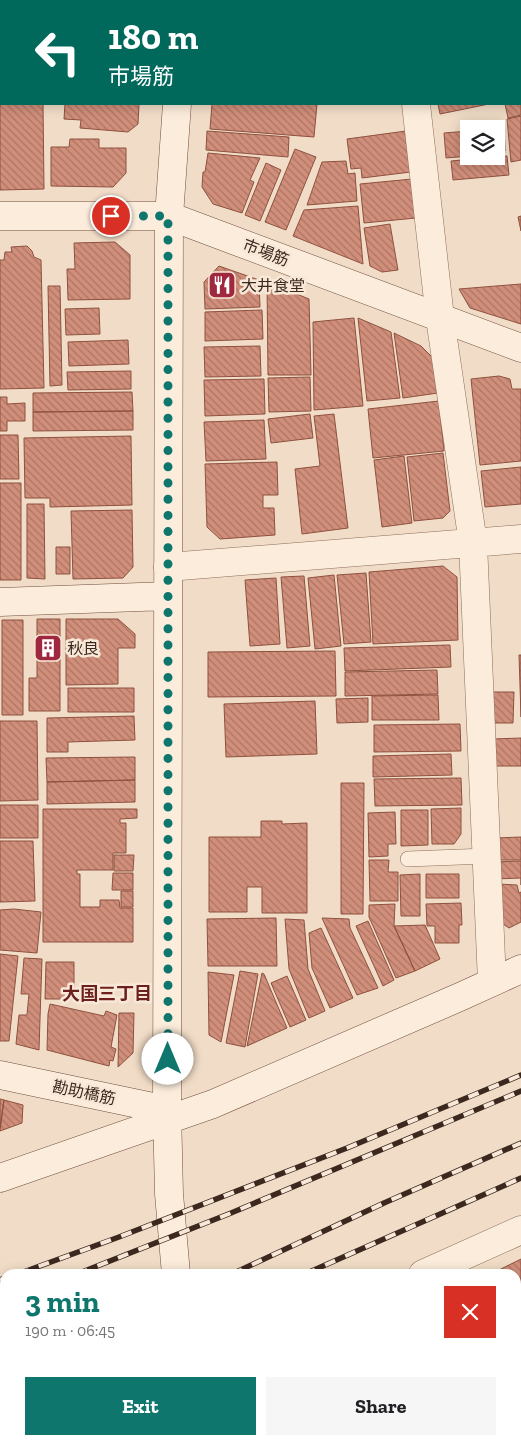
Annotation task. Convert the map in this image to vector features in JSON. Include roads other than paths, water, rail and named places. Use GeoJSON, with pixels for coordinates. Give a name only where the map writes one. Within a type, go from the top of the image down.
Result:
{"type":"FeatureCollection","features":[{"type":"Feature","properties":{"kind":"street"},"geometry":{"type":"LineString","coordinates":[[176,1269],[169,1194],[168,1115],[168,216],[177,105]]}},
{"type":"Feature","properties":{"kind":"street"},"geometry":{"type":"LineString","coordinates":[[416,105],[440,318],[473,544],[492,982]]}},
{"type":"Feature","properties":{"kind":"street","name":"市場筋"},"geometry":{"type":"LineString","coordinates":[[0,216],[168,216],[521,348]]}},
{"type":"Feature","properties":{"kind":"street"},"geometry":{"type":"LineString","coordinates":[[168,567],[521,539]]}},
{"type":"Feature","properties":{"kind":"street"},"geometry":{"type":"LineString","coordinates":[[0,602],[168,596]]}},
{"type":"Feature","properties":{"kind":"street"},"geometry":{"type":"LineString","coordinates":[[0,1178],[168,1115],[213,1104],[521,969]]}},
{"type":"Feature","properties":{"kind":"street","name":"勘助橋筋"},"geometry":{"type":"LineString","coordinates":[[0,1075],[168,1115]]}},
{"type":"Feature","properties":{"kind":"street"},"geometry":{"type":"LineString","coordinates":[[434,1269],[521,1230]]}},
{"type":"Feature","properties":{"kind":"lane"},"geometry":{"type":"LineString","coordinates":[[408,858],[486,856]]}},
{"type":"Feature","properties":{"kind":"railway"},"geometry":{"type":"LineString","coordinates":[[32,1269],[347,1148],[521,1075]]}},
{"type":"Feature","properties":{"kind":"railway"},"geometry":{"type":"LineString","coordinates":[[90,1269],[231,1213],[521,1091]]}},
{"type":"Feature","properties":{"kind":"railway"},"geometry":{"type":"LineString","coordinates":[[243,1269],[384,1203],[521,1143]]}},
{"type":"Feature","properties":{"kind":"railway"},"geometry":{"type":"LineString","coordinates":[[316,1269],[521,1178]]}},
{"type":"Feature","properties":{"kind":"place","name":"大井食堂"},"geometry":{"type":"Point","coordinates":[222,285]}},
{"type":"Feature","properties":{"kind":"place","name":"秋良"},"geometry":{"type":"Point","coordinates":[48,648]}},
{"type":"Feature","properties":{"kind":"district","name":"大国三丁目"},"geometry":{"type":"Point","coordinates":[107,994]}}]}
